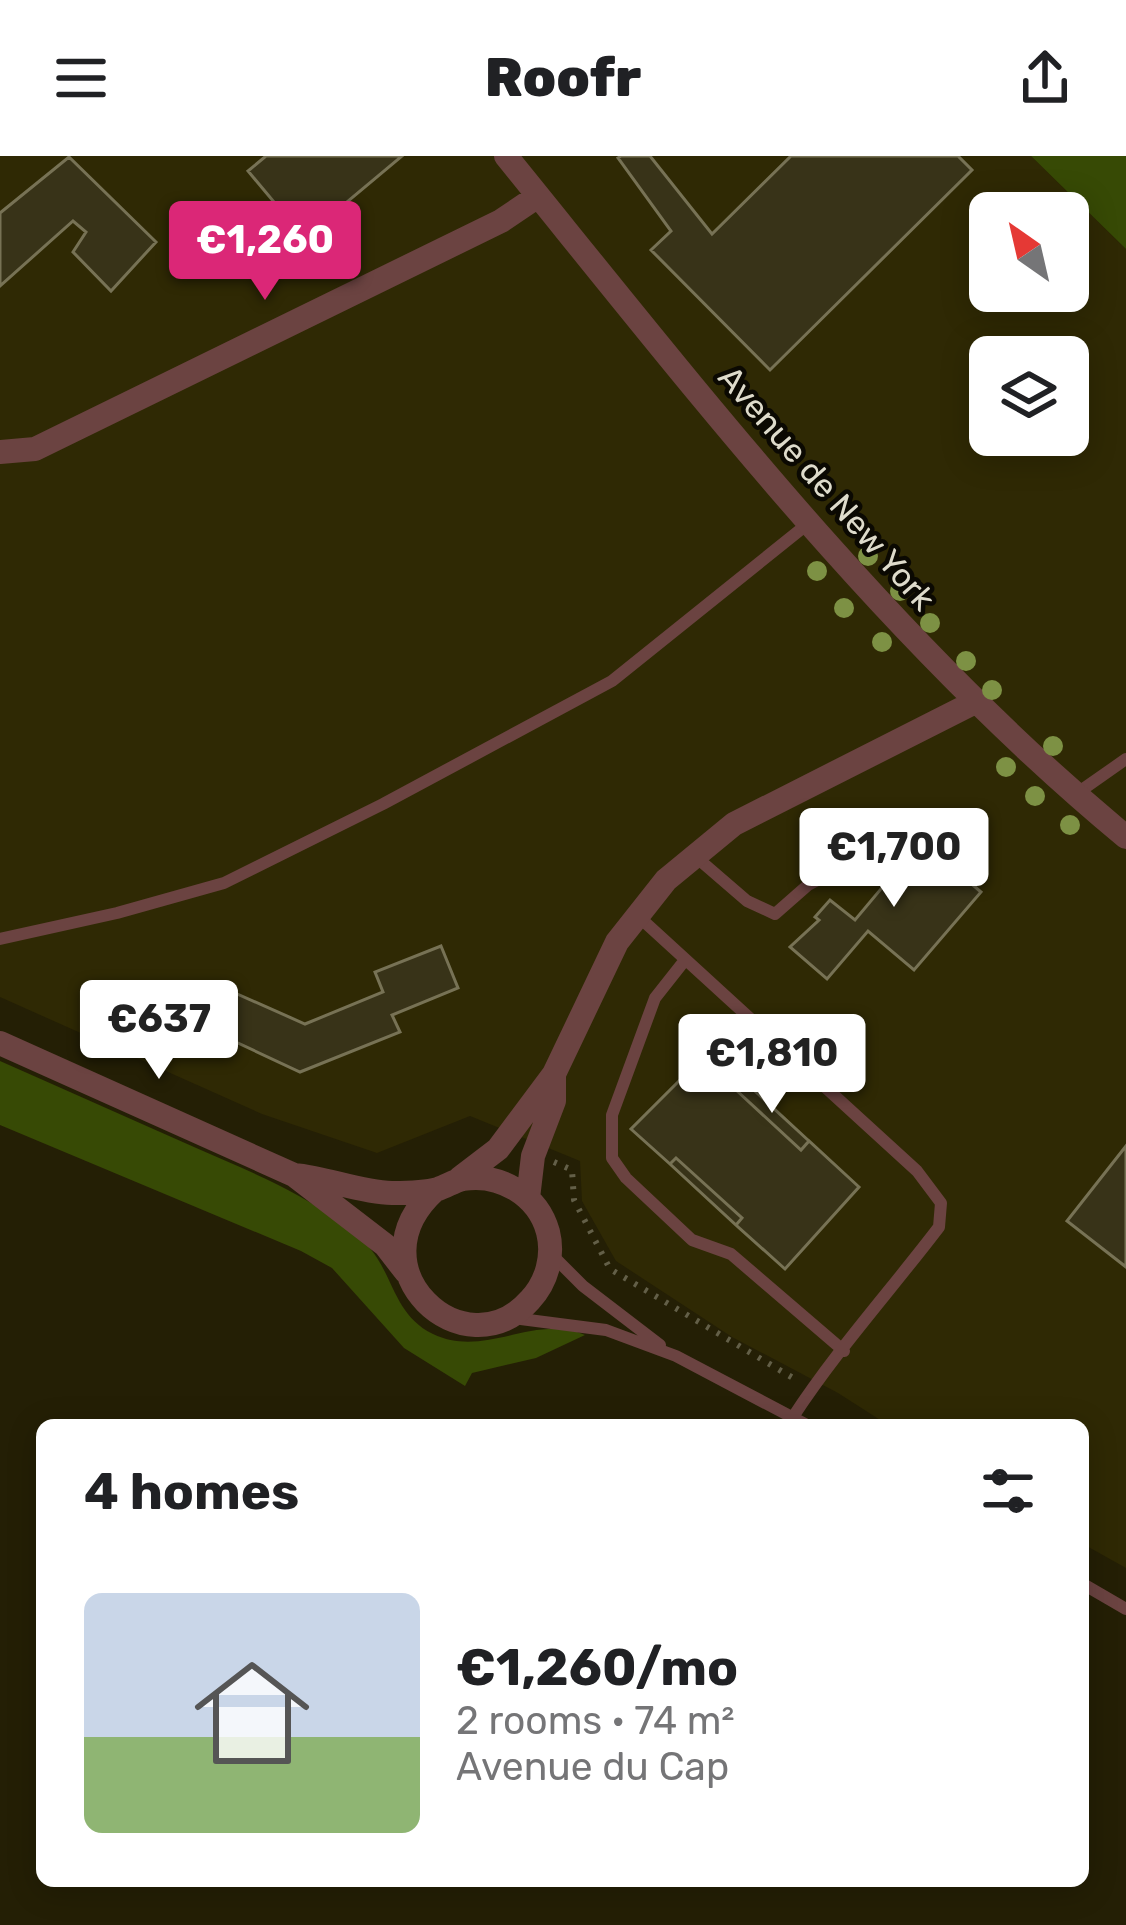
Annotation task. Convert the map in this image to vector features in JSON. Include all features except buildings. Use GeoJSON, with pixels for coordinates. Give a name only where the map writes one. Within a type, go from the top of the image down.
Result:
{"type":"FeatureCollection","features":[{"type":"Feature","properties":{"kind":"street","name":"Avenue de New York"},"geometry":{"type":"LineString","coordinates":[[506,156],[725,427],[923,648],[1047,772],[1126,837]]}},
{"type":"Feature","properties":{"kind":"street"},"geometry":{"type":"LineString","coordinates":[[0,452],[35,448],[501,221],[538,196]]}},
{"type":"Feature","properties":{"kind":"street"},"geometry":{"type":"LineString","coordinates":[[406,1273],[405,1235],[411,1218],[498,1149],[554,1074],[617,942],[666,880],[734,824],[976,700]]}},
{"type":"Feature","properties":{"kind":"street"},"geometry":{"type":"LineString","coordinates":[[0,1043],[294,1175],[385,1245],[417,1294],[446,1317],[482,1324],[506,1318],[532,1298],[548,1270],[548,1233],[528,1198],[507,1184],[483,1178],[368,1191],[328,1178],[294,1175]]}},
{"type":"Feature","properties":{"kind":"street"},"geometry":{"type":"LineString","coordinates":[[528,1198],[533,1156],[554,1101],[554,1074]]}},
{"type":"Feature","properties":{"kind":"lane"},"geometry":{"type":"LineString","coordinates":[[0,939],[224,883],[383,804],[612,680],[810,522]]}},
{"type":"Feature","properties":{"kind":"lane"},"geometry":{"type":"LineString","coordinates":[[1075,795],[1126,759]]}},
{"type":"Feature","properties":{"kind":"lane"},"geometry":{"type":"LineString","coordinates":[[695,856],[746,901],[775,914],[808,885],[859,858]]}},
{"type":"Feature","properties":{"kind":"lane"},"geometry":{"type":"LineString","coordinates":[[638,916],[917,1172],[941,1203],[939,1227],[794,1417]]}},
{"type":"Feature","properties":{"kind":"lane"},"geometry":{"type":"LineString","coordinates":[[685,960],[655,998],[612,1115],[612,1158],[626,1178],[692,1240],[731,1254],[844,1351]]}},
{"type":"Feature","properties":{"kind":"lane"},"geometry":{"type":"LineString","coordinates":[[550,1254],[583,1286],[676,1356]]}},
{"type":"Feature","properties":{"kind":"lane"},"geometry":{"type":"LineString","coordinates":[[506,1318],[606,1330],[676,1356],[797,1419]]}},
{"type":"Feature","properties":{"kind":"lane"},"geometry":{"type":"LineString","coordinates":[[1089,1587],[1126,1609]]}},
{"type":"Feature","properties":{"kind":"path"},"geometry":{"type":"LineString","coordinates":[[533,1156],[572,1170],[574,1200],[610,1269],[810,1391]]}},
{"type":"Feature","properties":{"kind":"shaded area"},"geometry":{"type":"Polygon","coordinates":[[[0,156],[1031,156],[1068,192],[969,192],[969,312],[1089,312],[1089,213],[1126,249],[1126,1568],[1089,1547],[1089,1419],[879,1419],[732,1337],[616,1261],[582,1201],[580,1161],[470,1116],[377,1153],[262,1114],[0,997],[0,156]]]}},
{"type":"Feature","properties":{"kind":"green space"},"geometry":{"type":"Polygon","coordinates":[[[1031,156],[1126,156],[1126,249],[1089,213],[1089,192],[1068,192],[1031,156]]]}},
{"type":"Feature","properties":{"kind":"green space"},"geometry":{"type":"Polygon","coordinates":[[[0,1061],[251,1172],[324,1211],[366,1244],[402,1306],[433,1334],[472,1342],[547,1329],[585,1335],[536,1358],[472,1373],[465,1386],[404,1348],[332,1268],[0,1125],[0,1061]]]}}]}
